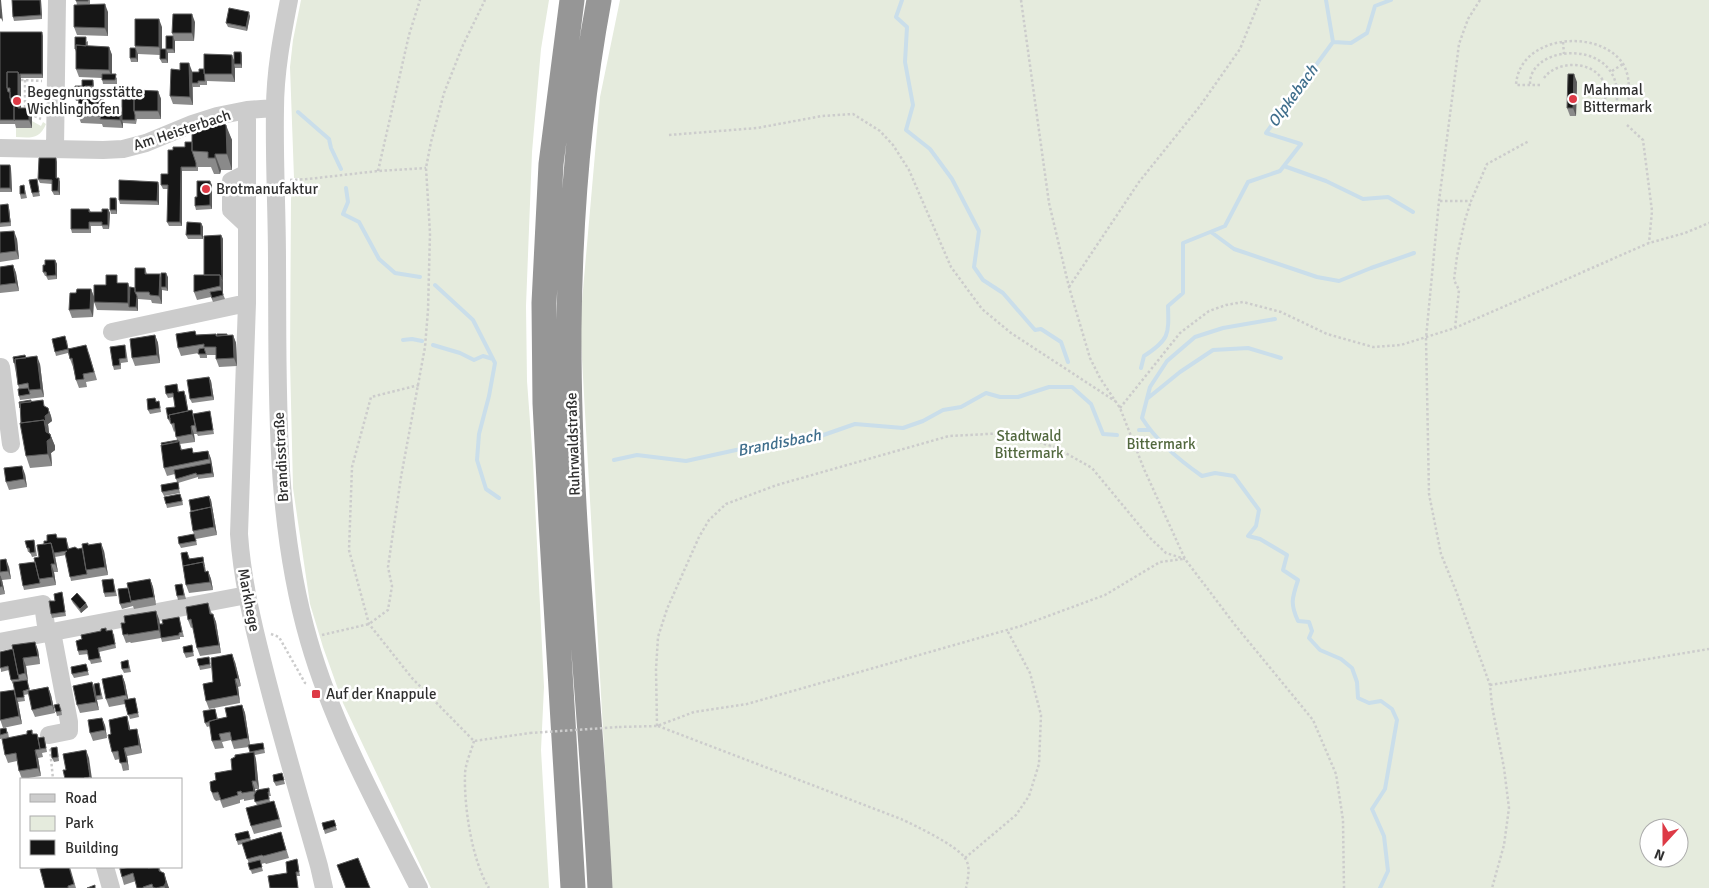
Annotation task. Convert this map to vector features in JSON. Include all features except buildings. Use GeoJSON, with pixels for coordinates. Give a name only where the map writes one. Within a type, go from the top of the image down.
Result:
{"type":"FeatureCollection","features":[{"type":"Feature","properties":{"kind":"highway"},"geometry":{"type":"LineString","coordinates":[[572,0],[551,164],[544,303],[545,403],[549,491],[572,888]]}},
{"type":"Feature","properties":{"kind":"highway","name":"Ruhrwaldstraße"},"geometry":{"type":"LineString","coordinates":[[599,0],[583,100],[577,163],[569,329],[571,421],[576,512],[600,888]]}},
{"type":"Feature","properties":{"kind":"street"},"geometry":{"type":"LineString","coordinates":[[55,149],[57,0]]}},
{"type":"Feature","properties":{"kind":"street","name":"Brandisstraße"},"geometry":{"type":"LineString","coordinates":[[290,0],[282,36],[275,108],[278,419],[289,553],[308,639],[325,692],[373,800],[419,888]]}},
{"type":"Feature","properties":{"kind":"street","name":"Am Heisterbach"},"geometry":{"type":"LineString","coordinates":[[0,148],[123,149],[146,144],[192,124],[217,116],[247,110],[275,108]]}},
{"type":"Feature","properties":{"kind":"street","name":"Markhege"},"geometry":{"type":"LineString","coordinates":[[247,110],[247,303],[239,534],[246,595],[255,634],[273,706],[324,888]]}},
{"type":"Feature","properties":{"kind":"street"},"geometry":{"type":"LineString","coordinates":[[112,332],[247,303]]}},
{"type":"Feature","properties":{"kind":"street"},"geometry":{"type":"LineString","coordinates":[[1,367],[4,423],[11,444]]}},
{"type":"Feature","properties":{"kind":"street"},"geometry":{"type":"LineString","coordinates":[[0,642],[246,595]]}},
{"type":"Feature","properties":{"kind":"street"},"geometry":{"type":"LineString","coordinates":[[0,612],[43,604],[69,722],[69,731],[49,735]]}},
{"type":"Feature","properties":{"kind":"street"},"geometry":{"type":"LineString","coordinates":[[105,868],[111,888]]}},
{"type":"Feature","properties":{"kind":"path"},"geometry":{"type":"LineString","coordinates":[[378,171],[409,35],[420,0]]}},
{"type":"Feature","properties":{"kind":"path"},"geometry":{"type":"LineString","coordinates":[[321,636],[370,624],[388,610],[392,586],[388,567],[401,477],[425,347],[430,233],[426,168],[444,93],[463,46],[485,0]]}},
{"type":"Feature","properties":{"kind":"path"},"geometry":{"type":"LineString","coordinates":[[1020,0],[1049,202],[1090,358],[1100,378],[1120,408],[1144,469],[1185,559],[1235,625],[1313,720],[1336,774],[1343,820],[1344,888]]}},
{"type":"Feature","properties":{"kind":"path"},"geometry":{"type":"LineString","coordinates":[[1070,287],[1140,182],[1200,106],[1240,50],[1260,0]]}},
{"type":"Feature","properties":{"kind":"path"},"geometry":{"type":"LineString","coordinates":[[1480,0],[1468,19],[1459,44],[1426,338],[1429,494],[1441,554],[1490,685],[1509,808],[1504,845],[1492,888]]}},
{"type":"Feature","properties":{"kind":"path"},"geometry":{"type":"LineString","coordinates":[[1563,42],[1564,54]]}},
{"type":"Feature","properties":{"kind":"path"},"geometry":{"type":"LineString","coordinates":[[1540,85],[1516,85],[1519,72],[1528,57],[1535,51],[1545,46],[1563,42],[1590,43],[1610,52],[1620,59],[1623,64],[1629,85],[1627,114]]}},
{"type":"Feature","properties":{"kind":"path"},"geometry":{"type":"LineString","coordinates":[[1530,84],[1532,73],[1540,63],[1548,58],[1564,54],[1589,56],[1604,63],[1612,71],[1618,91],[1615,111]]}},
{"type":"Feature","properties":{"kind":"path"},"geometry":{"type":"LineString","coordinates":[[1612,71],[1623,64]]}},
{"type":"Feature","properties":{"kind":"path"},"geometry":{"type":"LineString","coordinates":[[1544,78],[1551,70],[1566,65],[1594,70],[1603,79],[1606,90],[1605,102]]}},
{"type":"Feature","properties":{"kind":"path"},"geometry":{"type":"LineString","coordinates":[[1560,67],[1562,71]]}},
{"type":"Feature","properties":{"kind":"path"},"geometry":{"type":"LineString","coordinates":[[42,120],[32,114],[25,114],[23,80],[56,81]]}},
{"type":"Feature","properties":{"kind":"path"},"geometry":{"type":"LineString","coordinates":[[669,135],[757,128],[822,116],[853,114],[880,130],[893,145],[909,170],[951,267],[982,309],[1011,332],[1116,402]]}},
{"type":"Feature","properties":{"kind":"path"},"geometry":{"type":"LineString","coordinates":[[1627,125],[1643,140],[1652,210],[1649,243]]}},
{"type":"Feature","properties":{"kind":"path"},"geometry":{"type":"LineString","coordinates":[[1455,328],[1459,290],[1454,280],[1457,256],[1464,220],[1471,201],[1487,164],[1528,140]]}},
{"type":"Feature","properties":{"kind":"path"},"geometry":{"type":"LineString","coordinates":[[287,180],[426,168]]}},
{"type":"Feature","properties":{"kind":"path"},"geometry":{"type":"LineString","coordinates":[[1440,201],[1471,201]]}},
{"type":"Feature","properties":{"kind":"path"},"geometry":{"type":"LineString","coordinates":[[1120,408],[1180,333],[1210,312],[1226,305],[1243,302],[1271,310],[1328,334],[1373,347],[1401,345],[1455,328],[1649,243],[1686,233],[1709,223]]}},
{"type":"Feature","properties":{"kind":"path"},"geometry":{"type":"LineString","coordinates":[[419,384],[371,397],[352,467],[349,550],[370,624],[412,678],[474,741]]}},
{"type":"Feature","properties":{"kind":"path"},"geometry":{"type":"LineString","coordinates":[[657,726],[656,669],[658,638],[666,609],[699,537],[710,520],[726,504],[777,485],[949,436],[1007,433],[1055,446],[1092,468],[1149,537],[1166,553],[1185,559]]}},
{"type":"Feature","properties":{"kind":"path"},"geometry":{"type":"LineString","coordinates":[[474,741],[530,733],[657,726],[694,712],[747,704],[1007,630],[1065,611],[1105,595],[1160,562],[1185,559]]}},
{"type":"Feature","properties":{"kind":"path"},"geometry":{"type":"LineString","coordinates":[[965,858],[1016,815],[1029,796],[1039,764],[1041,715],[1030,673],[1007,630]]}},
{"type":"Feature","properties":{"kind":"path"},"geometry":{"type":"LineString","coordinates":[[255,634],[272,634],[279,637],[306,684],[325,692]]}},
{"type":"Feature","properties":{"kind":"path"},"geometry":{"type":"LineString","coordinates":[[1490,685],[1709,649]]}},
{"type":"Feature","properties":{"kind":"path"},"geometry":{"type":"LineString","coordinates":[[657,726],[901,819],[930,834],[965,858],[969,872],[966,888]]}},
{"type":"Feature","properties":{"kind":"path"},"geometry":{"type":"LineString","coordinates":[[49,735],[53,778]]}},
{"type":"Feature","properties":{"kind":"path"},"geometry":{"type":"LineString","coordinates":[[474,741],[465,773],[466,799],[475,854],[489,888]]}},
{"type":"Feature","properties":{"kind":"green space"},"geometry":{"type":"Polygon","coordinates":[[[301,0],[549,0],[541,49],[532,152],[526,306],[527,381],[544,687],[541,750],[549,888],[431,888],[343,703],[310,604],[293,488],[290,360],[291,198],[293,188],[300,184],[299,178],[294,178],[290,67],[301,0]]]}},
{"type":"Feature","properties":{"kind":"green space","name":"Stadtwald Bittermark"},"geometry":{"type":"Polygon","coordinates":[[[620,0],[1709,0],[1709,888],[612,888],[580,324],[600,97],[620,0]]]}},
{"type":"Feature","properties":{"kind":"green space"},"geometry":{"type":"Polygon","coordinates":[[[32,121],[41,126],[43,122],[46,124],[41,133],[31,137],[16,137],[16,128],[32,128],[32,121]]]}},
{"type":"Feature","properties":{"kind":"waterway"},"geometry":{"type":"LineString","coordinates":[[902,0],[896,17],[907,27],[905,62],[913,105],[906,130],[930,149],[952,179],[979,231],[974,267],[983,280],[1003,293],[1035,330],[1041,329],[1061,342],[1068,362]]}},
{"type":"Feature","properties":{"kind":"waterway"},"geometry":{"type":"LineString","coordinates":[[1326,0],[1333,42]]}},
{"type":"Feature","properties":{"kind":"waterway","name":"Olpkebach"},"geometry":{"type":"LineString","coordinates":[[1141,368],[1144,356],[1158,346],[1166,336],[1168,306],[1183,293],[1183,243],[1225,226],[1248,182],[1280,171],[1301,144],[1266,133],[1333,42],[1351,43],[1367,33],[1375,6],[1391,0]]}},
{"type":"Feature","properties":{"kind":"waterway"},"geometry":{"type":"LineString","coordinates":[[298,112],[329,139],[341,169]]}},
{"type":"Feature","properties":{"kind":"waterway"},"geometry":{"type":"LineString","coordinates":[[1284,166],[1326,181],[1363,199],[1388,197],[1413,212]]}},
{"type":"Feature","properties":{"kind":"waterway"},"geometry":{"type":"LineString","coordinates":[[346,188],[348,202],[343,214],[359,222],[379,259],[395,273],[420,277]]}},
{"type":"Feature","properties":{"kind":"waterway"},"geometry":{"type":"LineString","coordinates":[[1211,232],[1234,249],[1317,277],[1339,281],[1414,253]]}},
{"type":"Feature","properties":{"kind":"waterway","name":"Brandisbach"},"geometry":{"type":"LineString","coordinates":[[435,285],[473,320],[495,363],[479,434],[477,460],[486,489],[499,498]]}},
{"type":"Feature","properties":{"kind":"waterway","name":"Olpkebach"},"geometry":{"type":"LineString","coordinates":[[1275,319],[1223,328],[1195,337],[1167,361],[1150,387],[1142,418],[1154,435],[1169,450],[1202,476],[1215,473],[1234,476],[1259,510],[1256,526],[1248,536],[1260,539],[1287,555],[1283,570],[1298,580],[1293,596],[1293,605],[1298,621],[1309,622],[1312,631],[1309,638],[1320,650],[1341,659],[1352,668],[1357,682],[1358,698],[1369,703],[1381,701],[1392,709],[1397,720],[1385,789],[1372,809],[1384,836],[1388,871],[1380,888]]}},
{"type":"Feature","properties":{"kind":"waterway"},"geometry":{"type":"LineString","coordinates":[[403,340],[422,341]]}},
{"type":"Feature","properties":{"kind":"waterway"},"geometry":{"type":"LineString","coordinates":[[433,345],[460,353],[474,360],[483,356],[493,359]]}},
{"type":"Feature","properties":{"kind":"waterway"},"geometry":{"type":"LineString","coordinates":[[1148,398],[1180,372],[1213,350],[1248,348],[1281,358]]}},
{"type":"Feature","properties":{"kind":"waterway","name":"Brandisbach"},"geometry":{"type":"LineString","coordinates":[[614,460],[637,455],[686,461],[736,450],[812,439],[855,424],[903,428],[923,421],[943,410],[961,407],[986,393],[1000,397],[1018,397],[1049,387],[1072,387],[1091,404],[1103,434],[1117,435]]}},
{"type":"Feature","properties":{"kind":"waterway","name":"Brandisbach"},"geometry":{"type":"LineString","coordinates":[[1139,430],[1150,430]]}},
{"type":"Feature","properties":{"kind":"place","name":"Mahnmal Bittermark"},"geometry":{"type":"Point","coordinates":[1573,99]}},
{"type":"Feature","properties":{"kind":"place","name":"Begegnungsstätte Wichlinghofen"},"geometry":{"type":"Point","coordinates":[17,101]}},
{"type":"Feature","properties":{"kind":"place","name":"Brotmanufaktur"},"geometry":{"type":"Point","coordinates":[206,189]}},
{"type":"Feature","properties":{"kind":"place","name":"Auf der Knappule"},"geometry":{"type":"Point","coordinates":[316,694]}},
{"type":"Feature","properties":{"kind":"park label","name":"Bittermark"},"geometry":{"type":"Point","coordinates":[1161,444]}}]}
